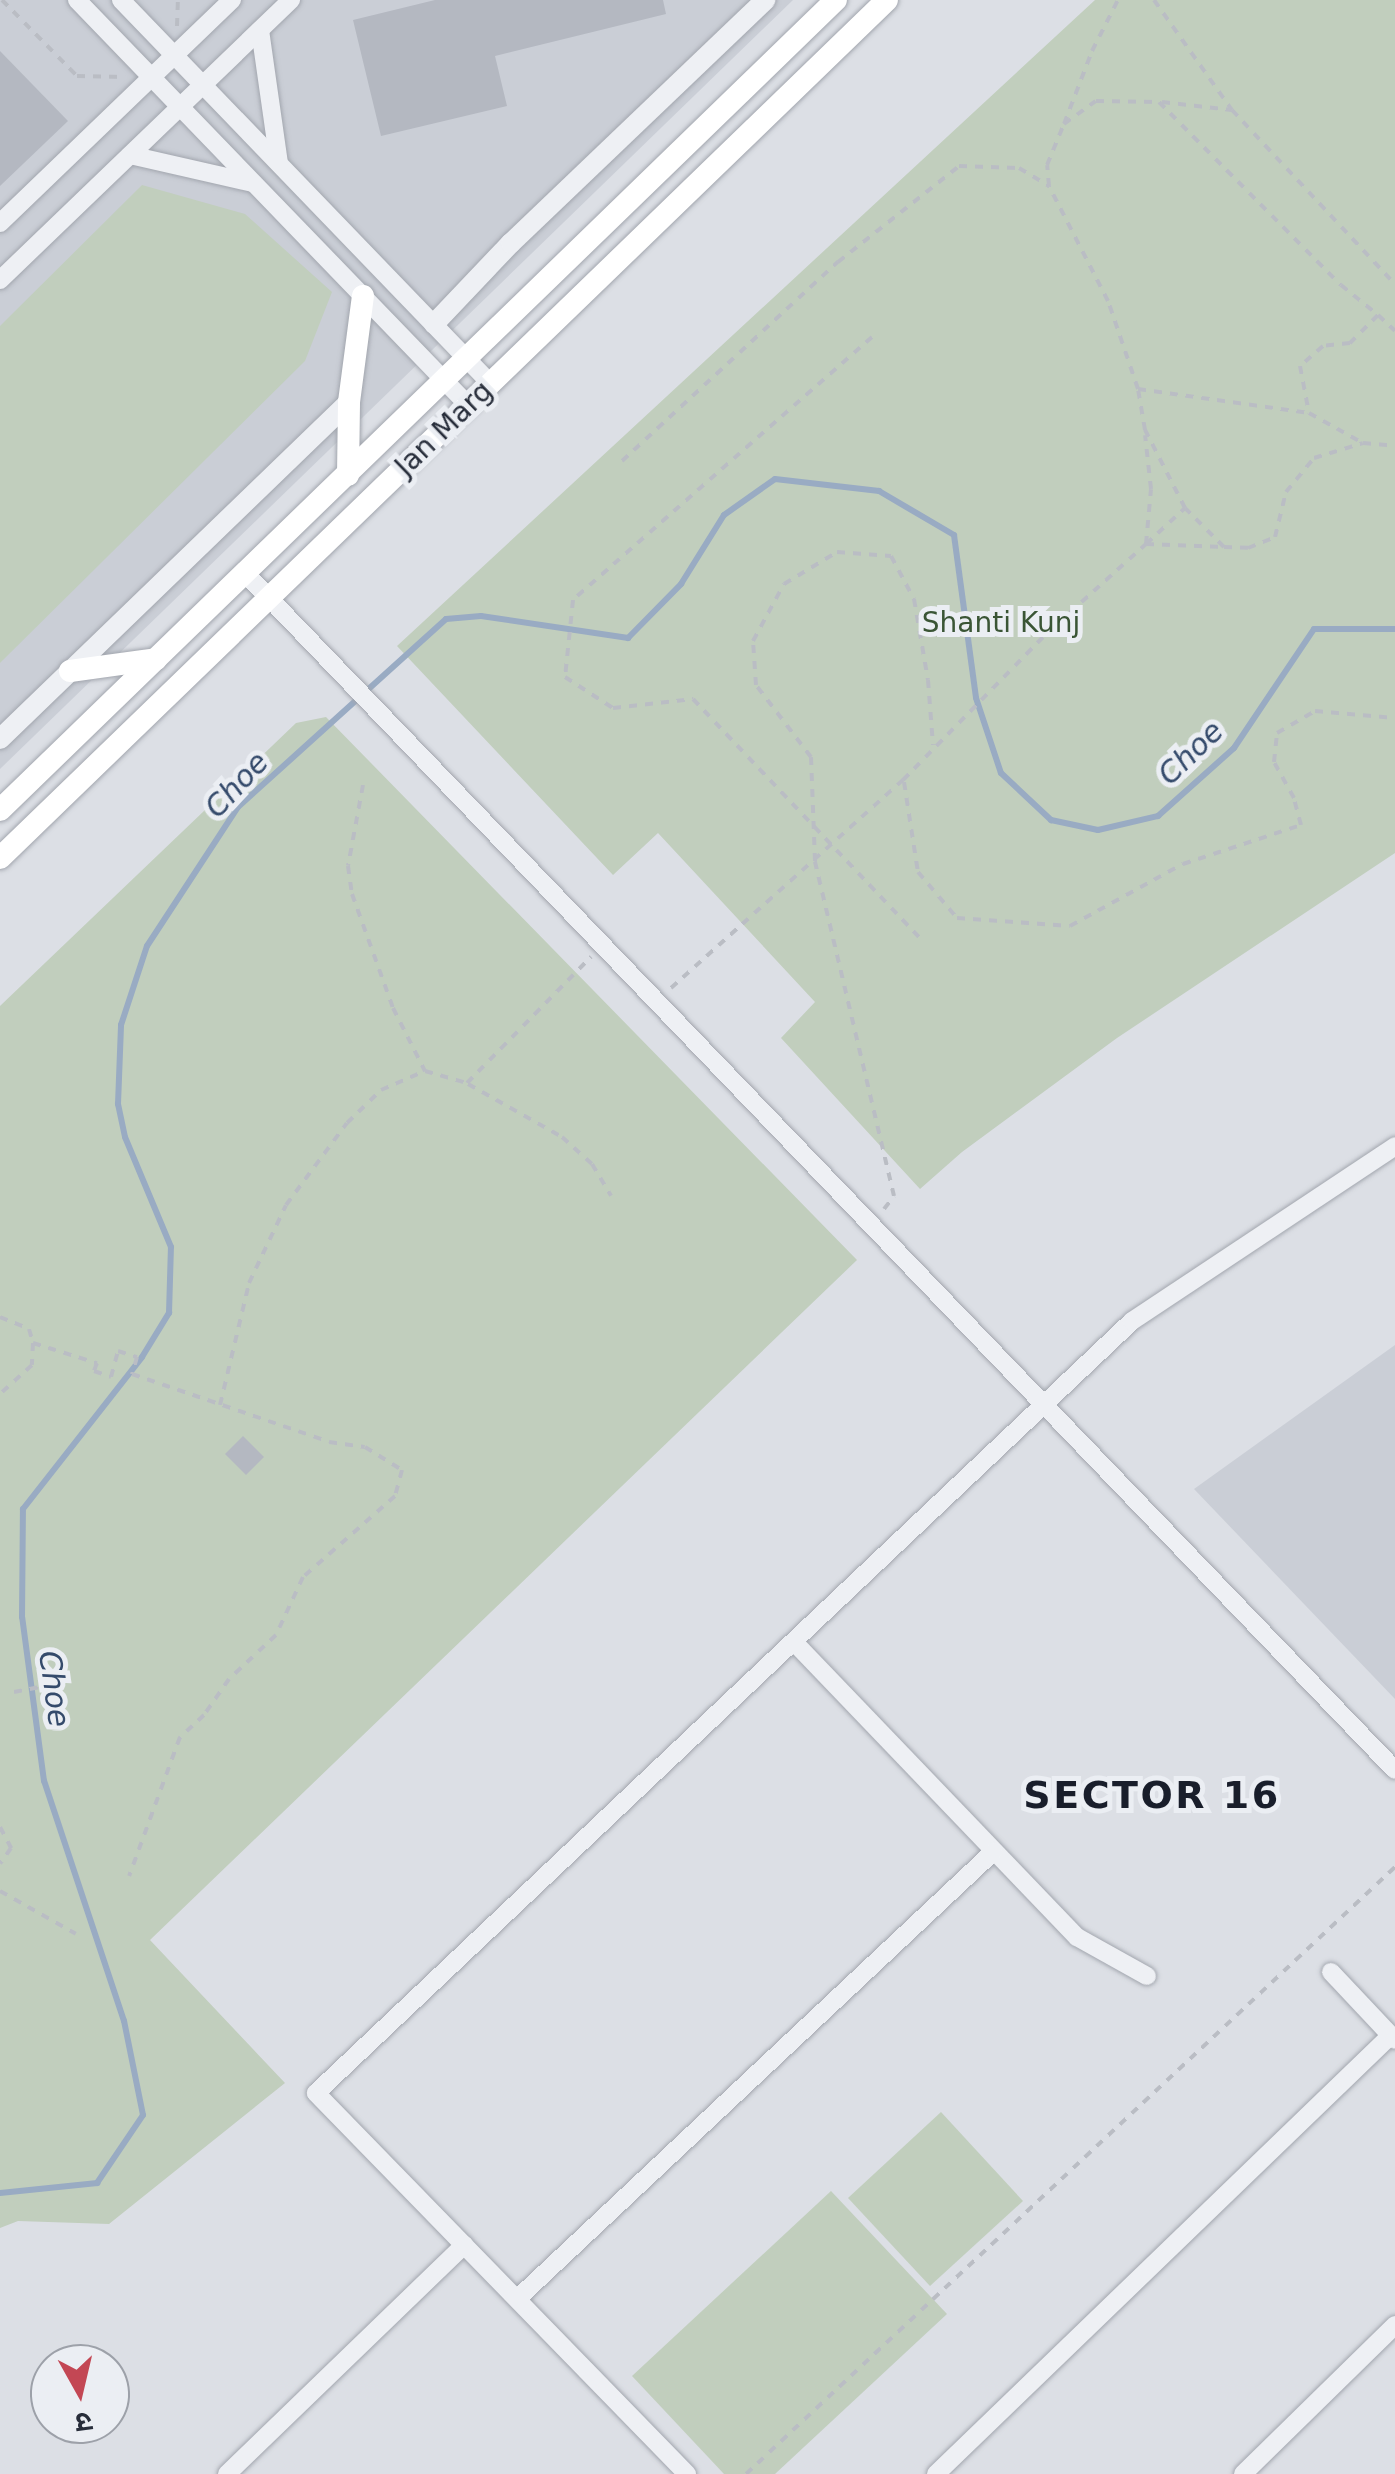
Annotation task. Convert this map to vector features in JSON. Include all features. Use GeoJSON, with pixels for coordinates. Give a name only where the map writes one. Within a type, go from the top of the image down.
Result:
{"type":"FeatureCollection","features":[{"type":"Feature","properties":{"kind":"main road","name":"Jan Marg"},"geometry":{"type":"LineString","coordinates":[[0,810],[836,0]]}},
{"type":"Feature","properties":{"kind":"main road","name":"Jan Marg"},"geometry":{"type":"LineString","coordinates":[[0,858],[887,0]]}},
{"type":"Feature","properties":{"kind":"main road"},"geometry":{"type":"LineString","coordinates":[[348,475],[349,402],[363,296]]}},
{"type":"Feature","properties":{"kind":"main road"},"geometry":{"type":"LineString","coordinates":[[70,672],[156,659]]}},
{"type":"Feature","properties":{"kind":"street"},"geometry":{"type":"LineString","coordinates":[[77,0],[468,405]]}},
{"type":"Feature","properties":{"kind":"street"},"geometry":{"type":"LineString","coordinates":[[121,0],[490,384]]}},
{"type":"Feature","properties":{"kind":"street"},"geometry":{"type":"LineString","coordinates":[[0,224],[232,0]]}},
{"type":"Feature","properties":{"kind":"street"},"geometry":{"type":"LineString","coordinates":[[0,280],[291,0]]}},
{"type":"Feature","properties":{"kind":"street"},"geometry":{"type":"LineString","coordinates":[[434,324],[511,243],[764,0]]}},
{"type":"Feature","properties":{"kind":"street"},"geometry":{"type":"LineString","coordinates":[[260,30],[279,164]]}},
{"type":"Feature","properties":{"kind":"street"},"geometry":{"type":"LineString","coordinates":[[130,155],[254,183]]}},
{"type":"Feature","properties":{"kind":"street"},"geometry":{"type":"LineString","coordinates":[[0,739],[349,402]]}},
{"type":"Feature","properties":{"kind":"street"},"geometry":{"type":"LineString","coordinates":[[246,574],[1395,1770]]}},
{"type":"Feature","properties":{"kind":"street"},"geometry":{"type":"LineString","coordinates":[[686,2474],[316,2093],[1132,1321],[1395,1146]]}},
{"type":"Feature","properties":{"kind":"street"},"geometry":{"type":"LineString","coordinates":[[794,1642],[1077,1937],[1147,1976]]}},
{"type":"Feature","properties":{"kind":"street"},"geometry":{"type":"LineString","coordinates":[[517,2300],[994,1851]]}},
{"type":"Feature","properties":{"kind":"street"},"geometry":{"type":"LineString","coordinates":[[936,2474],[1393,2038],[1331,1972]]}},
{"type":"Feature","properties":{"kind":"street"},"geometry":{"type":"LineString","coordinates":[[227,2474],[464,2245]]}},
{"type":"Feature","properties":{"kind":"street"},"geometry":{"type":"LineString","coordinates":[[1244,2474],[1395,2325]]}},
{"type":"Feature","properties":{"kind":"path"},"geometry":{"type":"LineString","coordinates":[[2,0],[77,76],[152,78]]}},
{"type":"Feature","properties":{"kind":"path"},"geometry":{"type":"LineString","coordinates":[[1118,0],[1047,165],[1049,186],[1108,301],[1138,389],[1151,489],[1146,544]]}},
{"type":"Feature","properties":{"kind":"path"},"geometry":{"type":"LineString","coordinates":[[1154,0],[1232,110],[1395,284]]}},
{"type":"Feature","properties":{"kind":"path"},"geometry":{"type":"LineString","coordinates":[[1064,124],[1096,101],[1160,102],[1232,110]]}},
{"type":"Feature","properties":{"kind":"path"},"geometry":{"type":"LineString","coordinates":[[1160,102],[1341,284],[1395,331]]}},
{"type":"Feature","properties":{"kind":"path"},"geometry":{"type":"LineString","coordinates":[[622,462],[838,262],[959,166],[1019,168],[1049,186]]}},
{"type":"Feature","properties":{"kind":"path"},"geometry":{"type":"LineString","coordinates":[[1309,413],[1300,366],[1323,346],[1350,343],[1378,314]]}},
{"type":"Feature","properties":{"kind":"path"},"geometry":{"type":"LineString","coordinates":[[872,337],[573,600],[565,677],[613,708],[693,700],[919,937]]}},
{"type":"Feature","properties":{"kind":"path"},"geometry":{"type":"LineString","coordinates":[[1138,389],[1309,413],[1363,443]]}},
{"type":"Feature","properties":{"kind":"path"},"geometry":{"type":"LineString","coordinates":[[1145,430],[1184,508],[1224,546]]}},
{"type":"Feature","properties":{"kind":"path"},"geometry":{"type":"LineString","coordinates":[[1146,544],[1248,548],[1275,537],[1286,492],[1314,458],[1363,443],[1395,446]]}},
{"type":"Feature","properties":{"kind":"path"},"geometry":{"type":"LineString","coordinates":[[656,1001],[903,780],[934,745],[1184,508]]}},
{"type":"Feature","properties":{"kind":"path"},"geometry":{"type":"LineString","coordinates":[[871,1225],[894,1196],[816,861],[810,758],[756,685],[753,641],[784,584],[836,552],[891,556],[914,599],[934,745]]}},
{"type":"Feature","properties":{"kind":"path"},"geometry":{"type":"LineString","coordinates":[[903,780],[918,872],[956,918],[1070,926],[1183,864],[1302,825],[1294,798],[1274,762],[1277,733],[1314,712],[1395,718]]}},
{"type":"Feature","properties":{"kind":"path"},"geometry":{"type":"LineString","coordinates":[[363,785],[348,866],[352,894],[393,1008],[425,1072]]}},
{"type":"Feature","properties":{"kind":"path"},"geometry":{"type":"LineString","coordinates":[[467,1084],[602,945]]}},
{"type":"Feature","properties":{"kind":"path"},"geometry":{"type":"LineString","coordinates":[[220,1405],[249,1283],[286,1205],[347,1123],[381,1090],[425,1072],[467,1084],[562,1137],[592,1164],[611,1196]]}},
{"type":"Feature","properties":{"kind":"path"},"geometry":{"type":"LineString","coordinates":[[0,1317],[29,1329],[34,1343],[32,1364],[0,1394]]}},
{"type":"Feature","properties":{"kind":"path"},"geometry":{"type":"LineString","coordinates":[[34,1343],[96,1363],[94,1371],[111,1377],[118,1351],[137,1357],[132,1374],[329,1442],[365,1447],[402,1470],[395,1496],[303,1577],[276,1634],[230,1679],[180,1738],[129,1876]]}},
{"type":"Feature","properties":{"kind":"path"},"geometry":{"type":"LineString","coordinates":[[14,1692],[46,1686]]}},
{"type":"Feature","properties":{"kind":"path"},"geometry":{"type":"LineString","coordinates":[[0,1827],[10,1848],[0,1864]]}},
{"type":"Feature","properties":{"kind":"path"},"geometry":{"type":"LineString","coordinates":[[746,2474],[1395,1867]]}},
{"type":"Feature","properties":{"kind":"path"},"geometry":{"type":"LineString","coordinates":[[0,1892],[76,1934]]}},
{"type":"Feature","properties":{"kind":"shaded area"},"geometry":{"type":"Polygon","coordinates":[[[0,0],[793,0],[0,769],[0,0]]]}},
{"type":"Feature","properties":{"kind":"shaded area"},"geometry":{"type":"Polygon","coordinates":[[[1395,1345],[1395,1699],[1194,1489],[1395,1345]]]}},
{"type":"Feature","properties":{"kind":"green space","name":"Shanti Kunj"},"geometry":{"type":"Polygon","coordinates":[[[1095,0],[1395,0],[1395,853],[1117,1038],[962,1152],[920,1189],[781,1038],[815,1002],[658,833],[613,875],[397,646],[1095,0]]]}},
{"type":"Feature","properties":{"kind":"green space"},"geometry":{"type":"Polygon","coordinates":[[[142,185],[245,214],[332,292],[305,361],[0,663],[0,326],[142,185]]]}},
{"type":"Feature","properties":{"kind":"green space"},"geometry":{"type":"Polygon","coordinates":[[[326,717],[857,1260],[150,1940],[285,2083],[109,2224],[18,2221],[0,2228],[0,1006],[296,723],[326,717]]]}},
{"type":"Feature","properties":{"kind":"green space"},"geometry":{"type":"Polygon","coordinates":[[[941,2112],[1023,2201],[930,2286],[848,2198],[941,2112]]]}},
{"type":"Feature","properties":{"kind":"green space"},"geometry":{"type":"Polygon","coordinates":[[[831,2191],[947,2314],[775,2474],[724,2474],[632,2376],[831,2191]]]}},
{"type":"Feature","properties":{"kind":"building"},"geometry":{"type":"Polygon","coordinates":[[[435,0],[663,0],[666,14],[495,56],[507,106],[381,136],[353,20],[435,0]]]}},
{"type":"Feature","properties":{"kind":"building"},"geometry":{"type":"Polygon","coordinates":[[[0,51],[68,121],[0,186],[0,51]]]}},
{"type":"Feature","properties":{"kind":"building"},"geometry":{"type":"Polygon","coordinates":[[[243,1436],[264,1457],[246,1475],[225,1454],[243,1436]]]}},
{"type":"Feature","properties":{"kind":"waterway","name":"Choe"},"geometry":{"type":"LineString","coordinates":[[0,2193],[97,2183],[143,2115],[124,2021],[44,1781],[22,1617],[23,1509],[142,1357],[169,1313],[171,1247],[125,1137],[118,1104],[121,1025],[147,946],[238,807],[446,619],[481,616],[628,638],[681,584],[724,515],[775,479],[879,491],[954,535],[976,698],[1001,773],[1051,820],[1098,830],[1158,816],[1234,748],[1314,629],[1395,629]]}},
{"type":"Feature","properties":{"kind":"district","name":"SECTOR 16"},"geometry":{"type":"Point","coordinates":[1152,1796]}}]}
